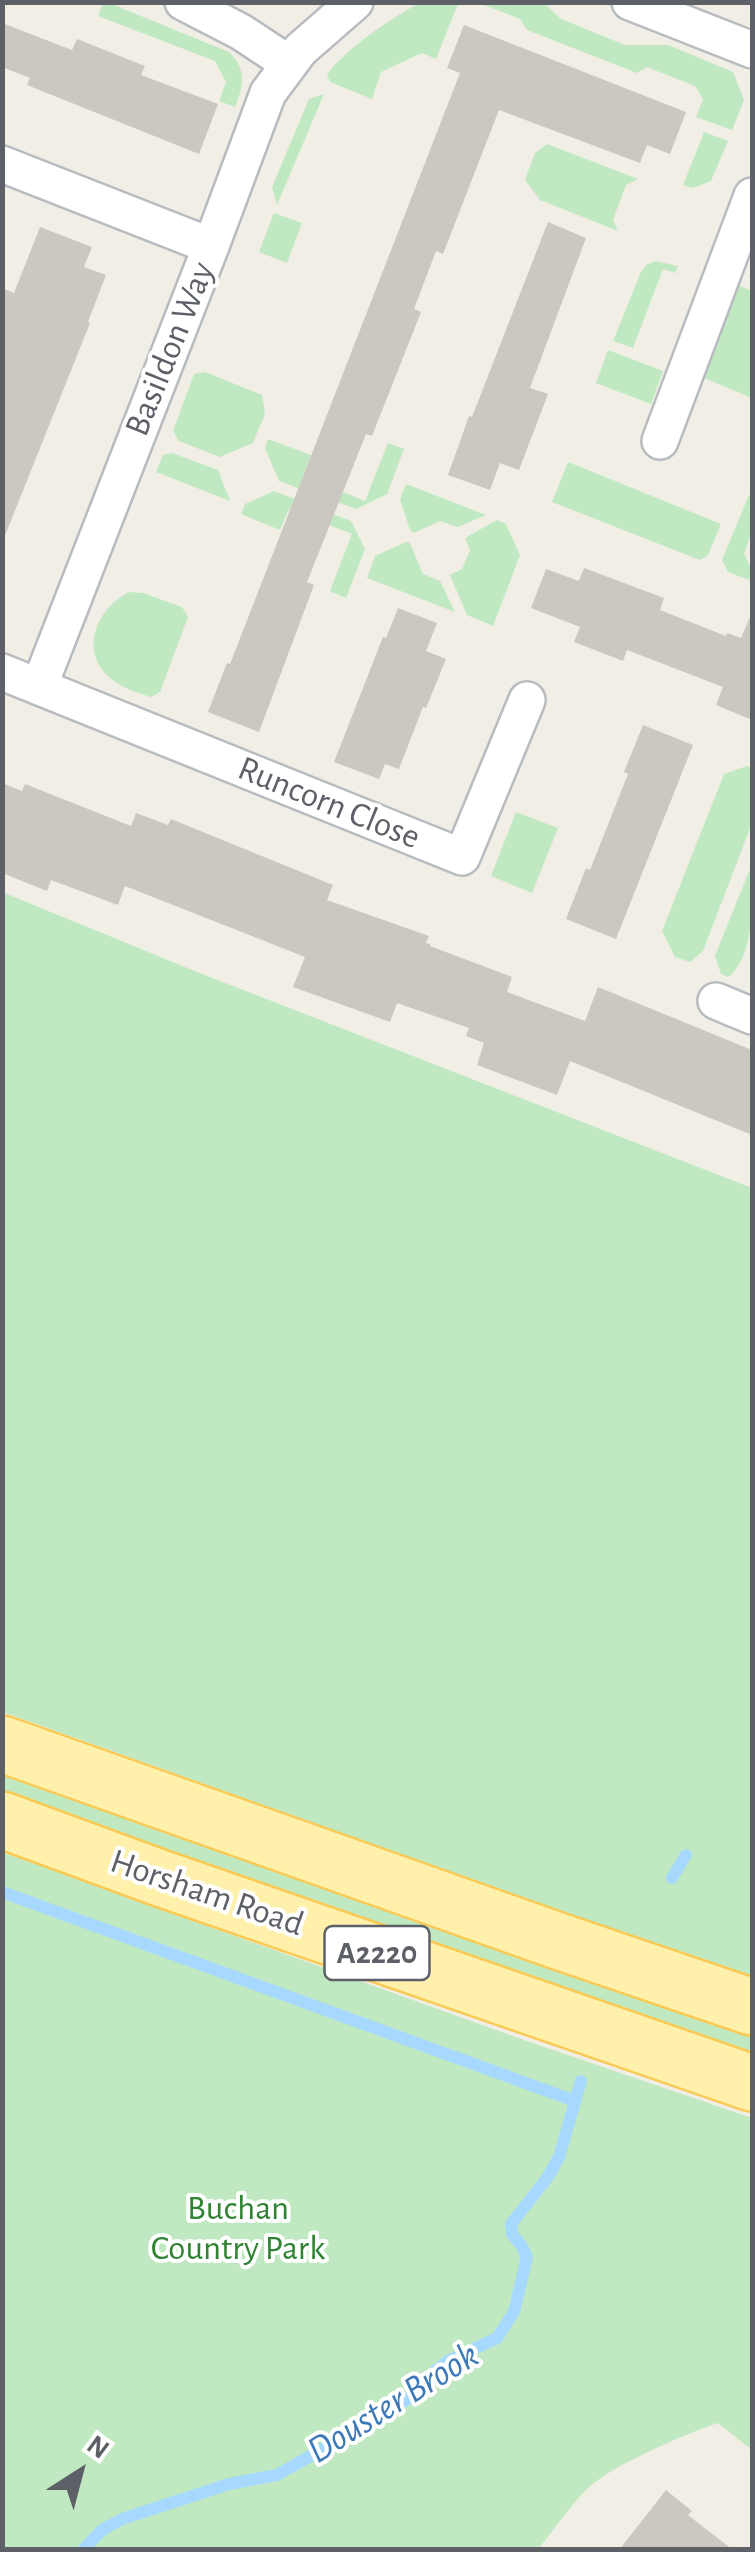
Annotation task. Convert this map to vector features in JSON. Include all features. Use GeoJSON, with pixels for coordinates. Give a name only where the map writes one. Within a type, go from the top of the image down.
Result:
{"type":"FeatureCollection","features":[{"type":"Feature","properties":{"kind":"main road","name":"Horsham Road"},"geometry":{"type":"LineString","coordinates":[[2,1744],[752,2007]]}},
{"type":"Feature","properties":{"kind":"main road","name":"Horsham Road"},"geometry":{"type":"LineString","coordinates":[[2,1820],[752,2083]]}},
{"type":"Feature","properties":{"kind":"street"},"geometry":{"type":"LineString","coordinates":[[183,2],[241,32],[288,64]]}},
{"type":"Feature","properties":{"kind":"street","name":"Basildon Way"},"geometry":{"type":"LineString","coordinates":[[39,686],[261,108],[288,64],[355,2]]}},
{"type":"Feature","properties":{"kind":"street"},"geometry":{"type":"LineString","coordinates":[[630,2],[752,50]]}},
{"type":"Feature","properties":{"kind":"street"},"geometry":{"type":"LineString","coordinates":[[2,164],[211,246]]}},
{"type":"Feature","properties":{"kind":"street"},"geometry":{"type":"LineString","coordinates":[[660,441],[752,196]]}},
{"type":"Feature","properties":{"kind":"street"},"geometry":{"type":"LineString","coordinates":[[2,672],[39,686]]}},
{"type":"Feature","properties":{"kind":"street","name":"Runcorn Close"},"geometry":{"type":"LineString","coordinates":[[39,686],[462,857],[527,700]]}},
{"type":"Feature","properties":{"kind":"street"},"geometry":{"type":"LineString","coordinates":[[716,1000],[752,1016]]}},
{"type":"Feature","properties":{"kind":"green space"},"geometry":{"type":"Polygon","coordinates":[[[103,3],[229,52],[239,65],[242,78],[235,107],[219,101],[226,82],[215,61],[98,16],[103,3]]]}},
{"type":"Feature","properties":{"kind":"green space"},"geometry":{"type":"Polygon","coordinates":[[[419,3],[464,3],[457,6],[436,59],[422,53],[381,72],[372,99],[330,82],[327,74],[348,53],[419,3]]]}},
{"type":"Feature","properties":{"kind":"green space"},"geometry":{"type":"Polygon","coordinates":[[[479,3],[544,3],[561,19],[625,45],[668,45],[733,72],[744,100],[732,130],[696,117],[703,99],[695,86],[647,67],[637,73],[527,30],[520,19],[479,3]]]}},
{"type":"Feature","properties":{"kind":"green space"},"geometry":{"type":"Polygon","coordinates":[[[324,94],[277,205],[272,187],[309,99],[324,94]]]}},
{"type":"Feature","properties":{"kind":"green space"},"geometry":{"type":"Polygon","coordinates":[[[704,132],[728,141],[711,181],[693,188],[683,185],[704,132]]]}},
{"type":"Feature","properties":{"kind":"green space"},"geometry":{"type":"Polygon","coordinates":[[[547,144],[638,179],[626,185],[613,220],[618,231],[540,200],[525,180],[535,153],[547,144]]]}},
{"type":"Feature","properties":{"kind":"green space"},"geometry":{"type":"Polygon","coordinates":[[[274,213],[302,223],[287,263],[259,252],[274,213]]]}},
{"type":"Feature","properties":{"kind":"green space"},"geometry":{"type":"Polygon","coordinates":[[[655,261],[678,266],[675,273],[663,269],[633,348],[613,341],[641,272],[655,261]]]}},
{"type":"Feature","properties":{"kind":"green space"},"geometry":{"type":"Polygon","coordinates":[[[738,285],[752,291],[752,398],[704,378],[738,285]]]}},
{"type":"Feature","properties":{"kind":"green space"},"geometry":{"type":"Polygon","coordinates":[[[608,350],[663,371],[651,404],[596,383],[608,350]]]}},
{"type":"Feature","properties":{"kind":"green space"},"geometry":{"type":"Polygon","coordinates":[[[205,372],[262,395],[265,414],[253,443],[220,457],[179,441],[173,431],[194,374],[205,372]]]}},
{"type":"Feature","properties":{"kind":"green space"},"geometry":{"type":"Polygon","coordinates":[[[268,439],[311,455],[303,476],[365,501],[388,443],[404,449],[387,494],[356,509],[279,481],[265,448],[268,439]]]}},
{"type":"Feature","properties":{"kind":"green space"},"geometry":{"type":"Polygon","coordinates":[[[172,453],[218,470],[230,501],[156,472],[163,455],[172,453]]]}},
{"type":"Feature","properties":{"kind":"green space"},"geometry":{"type":"Polygon","coordinates":[[[568,462],[721,524],[708,555],[700,560],[552,502],[568,462]]]}},
{"type":"Feature","properties":{"kind":"green space"},"geometry":{"type":"Polygon","coordinates":[[[406,484],[486,515],[458,527],[440,521],[414,533],[400,499],[406,484]]]}},
{"type":"Feature","properties":{"kind":"green space"},"geometry":{"type":"Polygon","coordinates":[[[274,491],[351,521],[365,549],[346,598],[330,591],[352,534],[289,509],[280,530],[241,514],[245,504],[274,491]]]}},
{"type":"Feature","properties":{"kind":"green space"},"geometry":{"type":"Polygon","coordinates":[[[749,495],[752,531],[744,554],[752,566],[752,581],[728,572],[722,560],[749,495]]]}},
{"type":"Feature","properties":{"kind":"green space"},"geometry":{"type":"Polygon","coordinates":[[[497,520],[506,524],[520,555],[493,626],[467,615],[450,575],[462,569],[470,550],[465,538],[497,520]]]}},
{"type":"Feature","properties":{"kind":"green space"},"geometry":{"type":"Polygon","coordinates":[[[410,543],[423,574],[440,581],[455,612],[367,578],[375,556],[410,543]]]}},
{"type":"Feature","properties":{"kind":"green space"},"geometry":{"type":"Polygon","coordinates":[[[129,592],[182,607],[188,617],[160,692],[151,697],[114,681],[96,659],[94,646],[99,621],[129,592]]]}},
{"type":"Feature","properties":{"kind":"green space"},"geometry":{"type":"Polygon","coordinates":[[[747,766],[752,768],[752,823],[703,951],[690,962],[675,957],[662,931],[724,774],[747,766]]]}},
{"type":"Feature","properties":{"kind":"green space"},"geometry":{"type":"Polygon","coordinates":[[[516,812],[558,828],[532,893],[491,876],[516,812]]]}},
{"type":"Feature","properties":{"kind":"green space"},"geometry":{"type":"Polygon","coordinates":[[[752,864],[748,942],[737,968],[728,977],[721,974],[715,956],[752,864]]]}},
{"type":"Feature","properties":{"kind":"green space"},"geometry":{"type":"Polygon","coordinates":[[[2,892],[752,1188],[752,1977],[3,1712],[2,892]]]}},
{"type":"Feature","properties":{"kind":"green space"},"geometry":{"type":"Polygon","coordinates":[[[2,1773],[470,1941],[752,2036],[752,2057],[3,1793],[2,1773]]]}},
{"type":"Feature","properties":{"kind":"green space","name":"Buchan Country Park"},"geometry":{"type":"Polygon","coordinates":[[[2,1852],[752,2118],[752,2450],[718,2423],[650,2451],[587,2489],[538,2549],[3,2549],[2,1852]]]}},
{"type":"Feature","properties":{"kind":"building"},"geometry":{"type":"Polygon","coordinates":[[[2,23],[72,50],[77,39],[145,66],[141,75],[218,104],[199,154],[27,85],[30,78],[2,67],[2,23]]]}},
{"type":"Feature","properties":{"kind":"building"},"geometry":{"type":"Polygon","coordinates":[[[464,25],[686,112],[670,154],[647,145],[640,163],[499,110],[443,254],[436,251],[414,309],[421,312],[372,436],[366,434],[307,582],[314,585],[259,732],[208,712],[460,73],[447,68],[464,25]]]}},
{"type":"Feature","properties":{"kind":"building"},"geometry":{"type":"Polygon","coordinates":[[[548,222],[586,238],[530,388],[548,394],[519,470],[500,463],[490,490],[448,475],[548,222]]]}},
{"type":"Feature","properties":{"kind":"building"},"geometry":{"type":"Polygon","coordinates":[[[40,227],[92,247],[84,267],[106,275],[4,538],[2,288],[14,293],[40,227]]]}},
{"type":"Feature","properties":{"kind":"building"},"geometry":{"type":"Polygon","coordinates":[[[584,568],[664,598],[660,610],[726,636],[727,633],[741,638],[752,617],[752,720],[716,705],[723,687],[627,650],[623,661],[574,642],[580,627],[531,608],[546,569],[579,581],[584,568]]]}},
{"type":"Feature","properties":{"kind":"building"},"geometry":{"type":"Polygon","coordinates":[[[398,608],[437,623],[426,651],[446,659],[399,769],[385,764],[379,779],[334,762],[398,608]]]}},
{"type":"Feature","properties":{"kind":"building"},"geometry":{"type":"Polygon","coordinates":[[[643,725],[693,745],[616,939],[566,919],[586,868],[590,870],[643,725]]]}},
{"type":"Feature","properties":{"kind":"building"},"geometry":{"type":"Polygon","coordinates":[[[2,783],[22,791],[25,784],[131,826],[136,813],[168,825],[171,819],[333,885],[327,900],[429,936],[426,943],[430,946],[512,977],[507,992],[585,1021],[598,987],[752,1050],[752,1135],[570,1061],[557,1095],[477,1065],[484,1043],[466,1036],[469,1028],[397,1003],[390,1022],[293,987],[305,957],[125,886],[118,905],[51,880],[47,891],[2,873],[2,783]]]}},
{"type":"Feature","properties":{"kind":"building"},"geometry":{"type":"Polygon","coordinates":[[[666,2490],[692,2511],[688,2515],[733,2550],[619,2550],[666,2490]]]}},
{"type":"Feature","properties":{"kind":"waterway","name":"Douster Brook"},"geometry":{"type":"LineString","coordinates":[[672,1878],[686,1855]]}},
{"type":"Feature","properties":{"kind":"waterway"},"geometry":{"type":"LineString","coordinates":[[2,1892],[575,2101]]}},
{"type":"Feature","properties":{"kind":"waterway","name":"Douster Brook"},"geometry":{"type":"LineString","coordinates":[[83,2550],[102,2530],[122,2519],[229,2484],[277,2475],[391,2410],[412,2396],[448,2361],[497,2338],[514,2312],[527,2257],[512,2234],[511,2224],[559,2157],[581,2081]]}}]}
